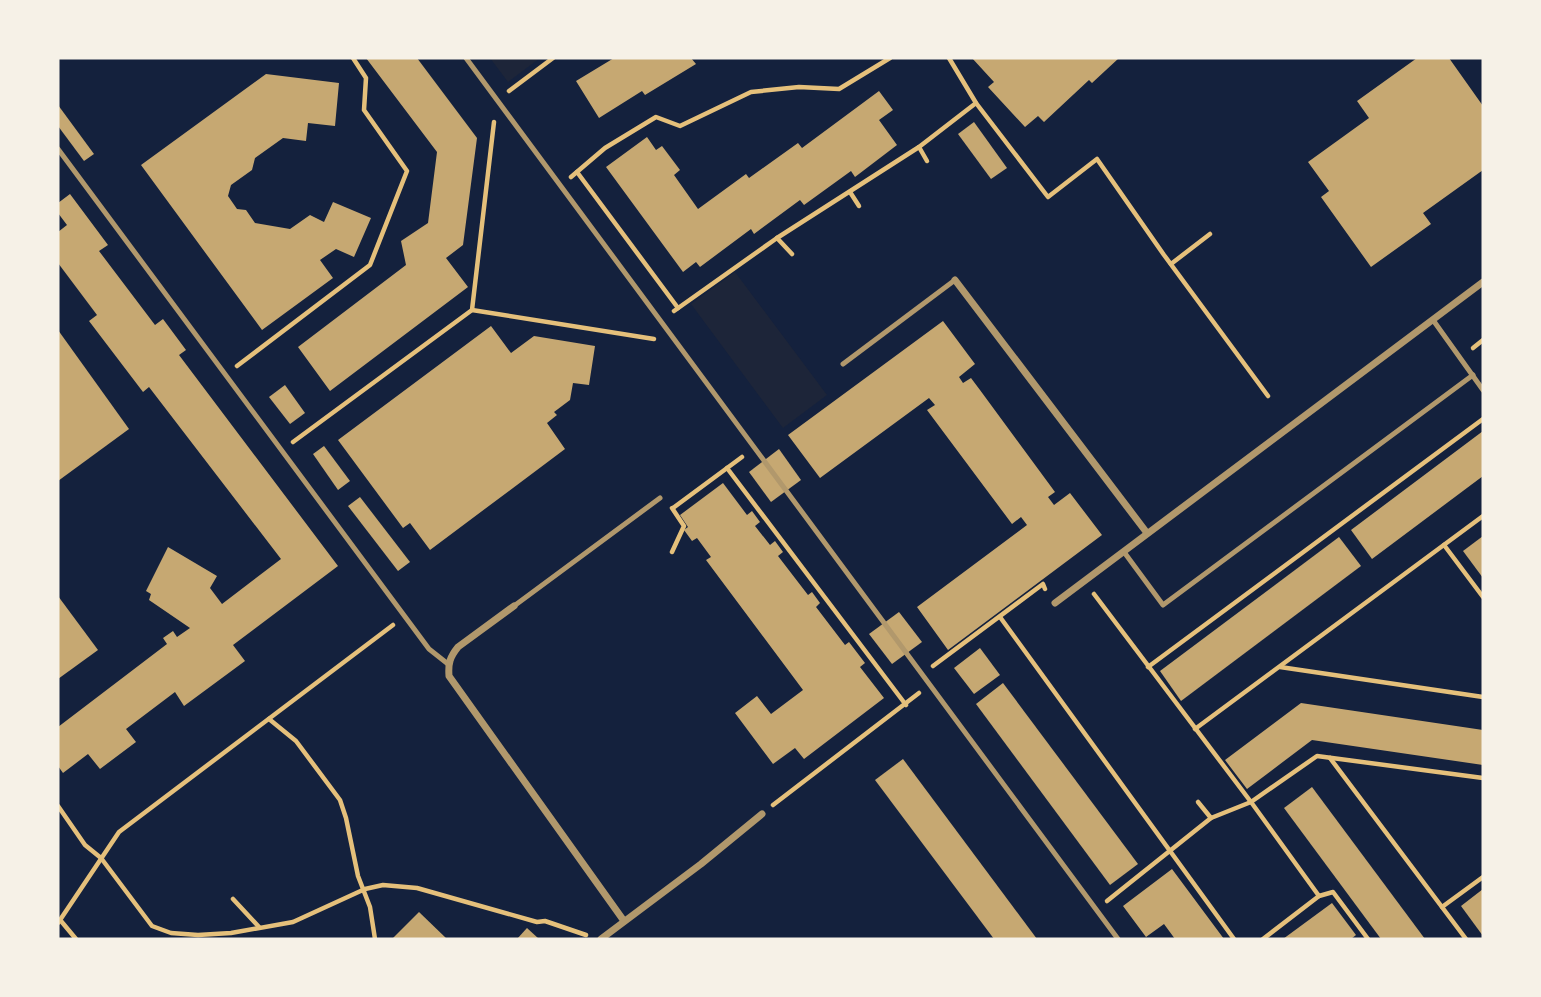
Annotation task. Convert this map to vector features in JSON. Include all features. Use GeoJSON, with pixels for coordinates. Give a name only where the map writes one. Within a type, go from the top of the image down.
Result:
{"type":"FeatureCollection","features":[{"type":"Feature","properties":{"kind":"street"},"geometry":{"type":"LineString","coordinates":[[955,280],[1147,533]]}},
{"type":"Feature","properties":{"kind":"street"},"geometry":{"type":"LineString","coordinates":[[1055,603],[1483,282]]}},
{"type":"Feature","properties":{"kind":"street"},"geometry":{"type":"LineString","coordinates":[[514,606],[458,647],[448,664],[449,676],[624,921]]}},
{"type":"Feature","properties":{"kind":"street"},"geometry":{"type":"LineString","coordinates":[[601,939],[762,814]]}},
{"type":"Feature","properties":{"kind":"lane"},"geometry":{"type":"LineString","coordinates":[[466,58],[1118,939]]}},
{"type":"Feature","properties":{"kind":"lane"},"geometry":{"type":"LineString","coordinates":[[58,149],[429,649],[448,664]]}},
{"type":"Feature","properties":{"kind":"lane"},"geometry":{"type":"LineString","coordinates":[[843,364],[955,280]]}},
{"type":"Feature","properties":{"kind":"lane"},"geometry":{"type":"LineString","coordinates":[[1433,320],[1483,390]]}},
{"type":"Feature","properties":{"kind":"lane"},"geometry":{"type":"LineString","coordinates":[[1124,552],[1163,605],[1473,375]]}},
{"type":"Feature","properties":{"kind":"lane"},"geometry":{"type":"LineString","coordinates":[[514,606],[660,498]]}},
{"type":"Feature","properties":{"kind":"path"},"geometry":{"type":"LineString","coordinates":[[225,374],[370,265],[407,172],[364,110],[366,78],[353,58]]}},
{"type":"Feature","properties":{"kind":"path"},"geometry":{"type":"LineString","coordinates":[[472,310],[497,100],[553,58]]}},
{"type":"Feature","properties":{"kind":"path"},"geometry":{"type":"LineString","coordinates":[[560,187],[605,148],[656,117],[680,126],[751,92],[799,87],[839,89],[890,58]]}},
{"type":"Feature","properties":{"kind":"path"},"geometry":{"type":"LineString","coordinates":[[949,58],[976,103],[1048,197],[1097,159],[1268,396]]}},
{"type":"Feature","properties":{"kind":"path"},"geometry":{"type":"LineString","coordinates":[[660,321],[777,238],[919,147],[976,103]]}},
{"type":"Feature","properties":{"kind":"path"},"geometry":{"type":"LineString","coordinates":[[919,147],[927,162]]}},
{"type":"Feature","properties":{"kind":"path"},"geometry":{"type":"LineString","coordinates":[[578,172],[678,307]]}},
{"type":"Feature","properties":{"kind":"path"},"geometry":{"type":"LineString","coordinates":[[850,192],[859,206]]}},
{"type":"Feature","properties":{"kind":"path"},"geometry":{"type":"LineString","coordinates":[[1171,264],[1210,234]]}},
{"type":"Feature","properties":{"kind":"path"},"geometry":{"type":"LineString","coordinates":[[777,238],[792,254]]}},
{"type":"Feature","properties":{"kind":"path"},"geometry":{"type":"LineString","coordinates":[[281,450],[472,310],[676,342]]}},
{"type":"Feature","properties":{"kind":"path"},"geometry":{"type":"LineString","coordinates":[[1148,667],[1483,419]]}},
{"type":"Feature","properties":{"kind":"path"},"geometry":{"type":"LineString","coordinates":[[727,468],[906,705]]}},
{"type":"Feature","properties":{"kind":"path"},"geometry":{"type":"LineString","coordinates":[[672,508],[684,526],[672,552]]}},
{"type":"Feature","properties":{"kind":"path"},"geometry":{"type":"LineString","coordinates":[[1195,729],[1483,516]]}},
{"type":"Feature","properties":{"kind":"path"},"geometry":{"type":"LineString","coordinates":[[1444,545],[1483,597]]}},
{"type":"Feature","properties":{"kind":"path"},"geometry":{"type":"LineString","coordinates":[[1084,581],[1319,896]]}},
{"type":"Feature","properties":{"kind":"path"},"geometry":{"type":"LineString","coordinates":[[762,814],[919,695],[922,674],[1043,584],[1055,603]]}},
{"type":"Feature","properties":{"kind":"path"},"geometry":{"type":"LineString","coordinates":[[76,939],[59,922],[118,832],[405,617]]}},
{"type":"Feature","properties":{"kind":"path"},"geometry":{"type":"LineString","coordinates":[[1000,617],[1234,939]]}},
{"type":"Feature","properties":{"kind":"path"},"geometry":{"type":"LineString","coordinates":[[1280,666],[1483,697]]}},
{"type":"Feature","properties":{"kind":"path"},"geometry":{"type":"LineString","coordinates":[[269,719],[296,741],[340,800],[358,876],[365,889],[375,926],[376,939]]}},
{"type":"Feature","properties":{"kind":"path"},"geometry":{"type":"LineString","coordinates":[[1096,910],[1211,818],[1251,802],[1317,756],[1483,778]]}},
{"type":"Feature","properties":{"kind":"path"},"geometry":{"type":"LineString","coordinates":[[1329,757],[1466,939]]}},
{"type":"Feature","properties":{"kind":"path"},"geometry":{"type":"LineString","coordinates":[[1198,802],[1211,818]]}},
{"type":"Feature","properties":{"kind":"path"},"geometry":{"type":"LineString","coordinates":[[58,806],[85,845],[102,858],[152,926],[171,933],[197,937],[293,922],[365,889],[383,885],[416,888],[537,922],[545,921],[590,936]]}},
{"type":"Feature","properties":{"kind":"path"},"geometry":{"type":"LineString","coordinates":[[1442,907],[1483,877]]}},
{"type":"Feature","properties":{"kind":"path"},"geometry":{"type":"LineString","coordinates":[[1263,939],[1319,896],[1332,891],[1368,939]]}},
{"type":"Feature","properties":{"kind":"path"},"geometry":{"type":"LineString","coordinates":[[233,899],[259,927]]}},
{"type":"Feature","properties":{"kind":"shaded area"},"geometry":{"type":"Polygon","coordinates":[[[490,58],[540,58],[508,82],[490,58]]]}},
{"type":"Feature","properties":{"kind":"shaded area"},"geometry":{"type":"Polygon","coordinates":[[[735,272],[827,395],[783,428],[691,304],[735,272]]]}},
{"type":"Feature","properties":{"kind":"building"},"geometry":{"type":"Polygon","coordinates":[[[366,58],[417,58],[477,138],[463,245],[446,258],[468,287],[330,391],[298,347],[406,265],[401,241],[428,223],[437,152],[366,58]]]}},
{"type":"Feature","properties":{"kind":"building"},"geometry":{"type":"Polygon","coordinates":[[[614,58],[691,58],[696,64],[645,95],[642,91],[599,118],[576,81],[614,58]]]}},
{"type":"Feature","properties":{"kind":"building"},"geometry":{"type":"Polygon","coordinates":[[[972,58],[1119,58],[1092,83],[1089,80],[1044,122],[1038,116],[1025,127],[988,87],[994,82],[972,58]]]}},
{"type":"Feature","properties":{"kind":"building"},"geometry":{"type":"Polygon","coordinates":[[[1417,58],[1449,58],[1483,106],[1483,170],[1423,213],[1431,224],[1371,267],[1321,197],[1329,191],[1308,162],[1369,118],[1357,101],[1417,58]]]}},
{"type":"Feature","properties":{"kind":"building"},"geometry":{"type":"Polygon","coordinates":[[[266,74],[339,83],[335,126],[308,123],[306,141],[283,138],[255,158],[252,170],[231,185],[228,196],[237,209],[246,210],[255,223],[290,229],[310,215],[324,222],[333,202],[371,218],[354,257],[336,249],[320,260],[333,278],[262,330],[141,165],[266,74]]]}},
{"type":"Feature","properties":{"kind":"building"},"geometry":{"type":"Polygon","coordinates":[[[879,91],[893,110],[879,120],[897,145],[855,177],[851,171],[804,205],[800,200],[754,234],[751,229],[700,267],[696,262],[683,272],[606,167],[647,137],[656,150],[662,146],[680,170],[674,175],[698,209],[746,174],[749,178],[798,143],[802,148],[879,91]]]}},
{"type":"Feature","properties":{"kind":"building"},"geometry":{"type":"Polygon","coordinates":[[[58,105],[94,154],[84,161],[58,126],[58,105]]]}},
{"type":"Feature","properties":{"kind":"building"},"geometry":{"type":"Polygon","coordinates":[[[974,122],[1007,168],[991,179],[958,134],[974,122]]]}},
{"type":"Feature","properties":{"kind":"building"},"geometry":{"type":"Polygon","coordinates":[[[70,194],[108,245],[99,251],[155,325],[163,319],[186,350],[179,355],[338,566],[233,645],[245,661],[184,706],[175,692],[126,729],[136,742],[100,769],[88,754],[63,773],[58,766],[58,727],[167,644],[163,638],[173,631],[177,637],[190,628],[149,600],[151,594],[146,591],[168,547],[217,576],[210,588],[222,604],[281,559],[149,387],[143,392],[89,321],[97,315],[58,263],[58,232],[67,225],[58,213],[58,203],[70,194]]]}},
{"type":"Feature","properties":{"kind":"building"},"geometry":{"type":"Polygon","coordinates":[[[943,321],[975,364],[959,377],[963,383],[971,378],[980,390],[1055,492],[1048,497],[1054,505],[1070,493],[1102,535],[948,650],[917,607],[1027,525],[1021,517],[1012,524],[927,410],[935,405],[929,398],[820,478],[788,435],[943,321]]]}},
{"type":"Feature","properties":{"kind":"building"},"geometry":{"type":"Polygon","coordinates":[[[491,326],[511,353],[534,336],[595,346],[589,385],[573,383],[570,400],[554,412],[557,415],[547,423],[565,449],[430,550],[410,523],[403,528],[338,440],[491,326]]]}},
{"type":"Feature","properties":{"kind":"building"},"geometry":{"type":"Polygon","coordinates":[[[58,330],[129,429],[58,481],[58,330]]]}},
{"type":"Feature","properties":{"kind":"building"},"geometry":{"type":"Polygon","coordinates":[[[285,385],[305,413],[290,424],[269,397],[285,385]]]}},
{"type":"Feature","properties":{"kind":"building"},"geometry":{"type":"Polygon","coordinates":[[[1483,431],[1483,476],[1372,559],[1351,530],[1483,431]]]}},
{"type":"Feature","properties":{"kind":"building"},"geometry":{"type":"Polygon","coordinates":[[[324,446],[350,481],[338,490],[313,454],[324,446]]]}},
{"type":"Feature","properties":{"kind":"building"},"geometry":{"type":"Polygon","coordinates":[[[779,449],[801,480],[771,502],[749,472],[779,449]]]}},
{"type":"Feature","properties":{"kind":"building"},"geometry":{"type":"Polygon","coordinates":[[[723,483],[747,515],[752,511],[760,522],[755,526],[770,545],[775,541],[783,552],[778,556],[808,595],[812,592],[820,603],[816,607],[845,645],[849,642],[865,663],[860,667],[884,698],[804,759],[795,748],[773,764],[735,713],[757,696],[771,714],[803,690],[706,560],[711,557],[697,538],[692,541],[684,530],[688,527],[680,515],[723,483]]]}},
{"type":"Feature","properties":{"kind":"building"},"geometry":{"type":"Polygon","coordinates":[[[360,497],[410,562],[398,571],[348,506],[360,497]]]}},
{"type":"Feature","properties":{"kind":"building"},"geometry":{"type":"Polygon","coordinates":[[[1483,536],[1483,578],[1463,551],[1483,536]]]}},
{"type":"Feature","properties":{"kind":"building"},"geometry":{"type":"Polygon","coordinates":[[[1339,537],[1361,566],[1181,701],[1160,671],[1339,537]]]}},
{"type":"Feature","properties":{"kind":"building"},"geometry":{"type":"Polygon","coordinates":[[[58,596],[98,650],[58,679],[58,596]]]}},
{"type":"Feature","properties":{"kind":"building"},"geometry":{"type":"Polygon","coordinates":[[[899,612],[922,642],[892,664],[869,634],[899,612]]]}},
{"type":"Feature","properties":{"kind":"building"},"geometry":{"type":"Polygon","coordinates":[[[980,648],[1000,675],[974,694],[954,668],[980,648]]]}},
{"type":"Feature","properties":{"kind":"building"},"geometry":{"type":"Polygon","coordinates":[[[1003,683],[1138,864],[1110,885],[976,704],[1003,683]]]}},
{"type":"Feature","properties":{"kind":"building"},"geometry":{"type":"Polygon","coordinates":[[[1301,703],[1483,730],[1483,765],[1312,740],[1247,789],[1225,760],[1301,703]]]}},
{"type":"Feature","properties":{"kind":"building"},"geometry":{"type":"Polygon","coordinates":[[[903,759],[1037,939],[994,939],[875,780],[903,759]]]}},
{"type":"Feature","properties":{"kind":"building"},"geometry":{"type":"Polygon","coordinates":[[[1312,787],[1425,939],[1381,939],[1284,808],[1312,787]]]}},
{"type":"Feature","properties":{"kind":"building"},"geometry":{"type":"Polygon","coordinates":[[[1172,869],[1224,939],[1175,939],[1164,924],[1146,937],[1123,906],[1172,869]]]}},
{"type":"Feature","properties":{"kind":"building"},"geometry":{"type":"Polygon","coordinates":[[[1483,889],[1483,936],[1461,906],[1483,889]]]}},
{"type":"Feature","properties":{"kind":"building"},"geometry":{"type":"Polygon","coordinates":[[[1332,903],[1356,935],[1351,939],[1283,939],[1332,903]]]}},
{"type":"Feature","properties":{"kind":"building"},"geometry":{"type":"Polygon","coordinates":[[[419,912],[447,939],[392,939],[419,912]]]}},
{"type":"Feature","properties":{"kind":"building"},"geometry":{"type":"Polygon","coordinates":[[[527,928],[539,939],[517,939],[527,928]]]}}]}
